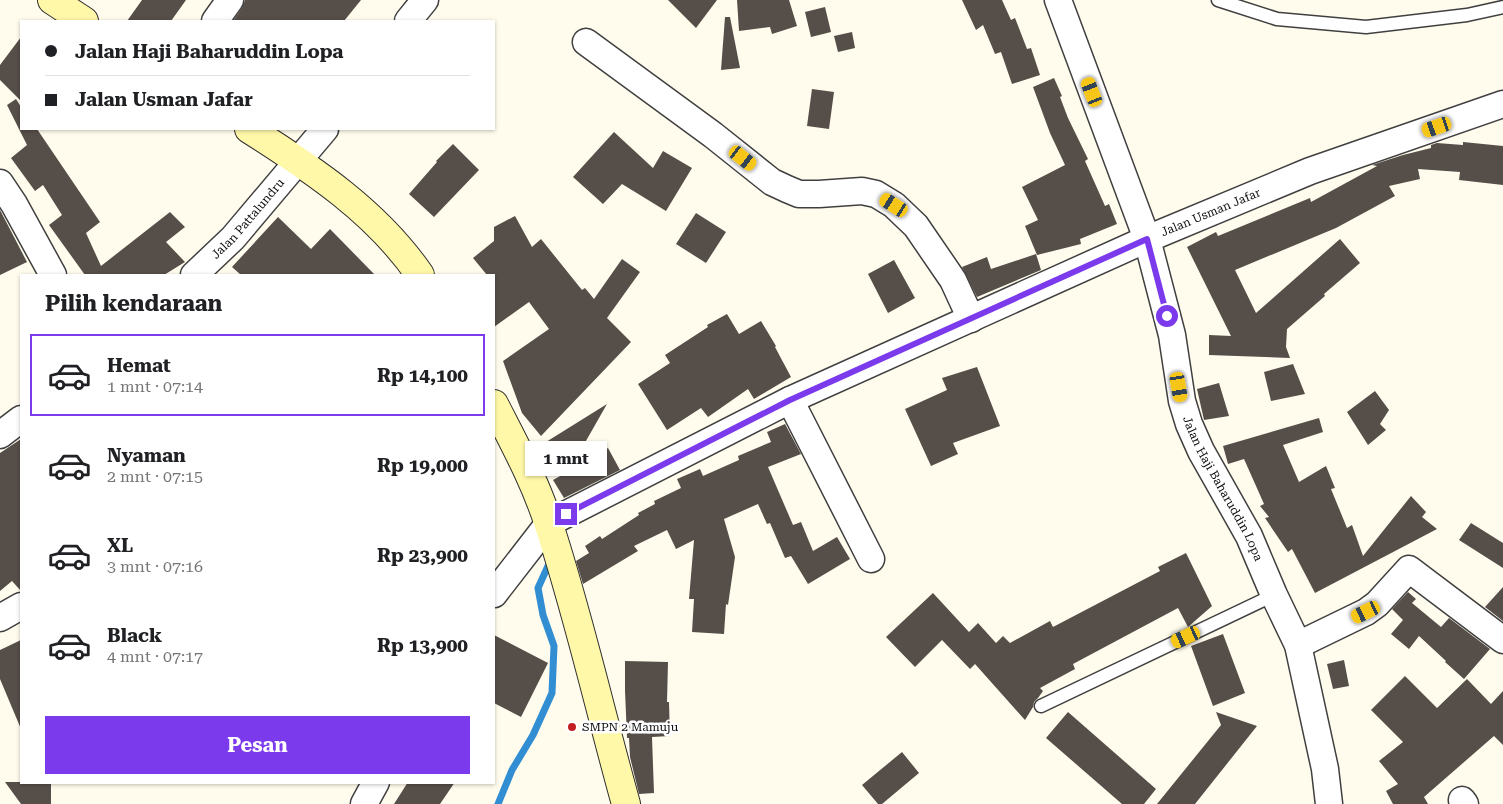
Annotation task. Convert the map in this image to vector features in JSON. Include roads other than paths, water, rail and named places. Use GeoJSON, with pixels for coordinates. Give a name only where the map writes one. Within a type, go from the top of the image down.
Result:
{"type":"FeatureCollection","features":[{"type":"Feature","properties":{"kind":"street"},"geometry":{"type":"LineString","coordinates":[[52,0],[82,20]]}},
{"type":"Feature","properties":{"kind":"street"},"geometry":{"type":"LineString","coordinates":[[216,20],[230,0]]}},
{"type":"Feature","properties":{"kind":"street"},"geometry":{"type":"LineString","coordinates":[[409,20],[425,0]]}},
{"type":"Feature","properties":{"kind":"street","name":"Jalan Haji Baharuddin Lopa"},"geometry":{"type":"LineString","coordinates":[[1058,0],[1147,239],[1172,335],[1182,401],[1189,424],[1200,451],[1249,536],[1298,645],[1325,769],[1329,804]]}},
{"type":"Feature","properties":{"kind":"street"},"geometry":{"type":"LineString","coordinates":[[586,42],[713,135],[772,182],[799,194],[862,191],[876,194],[894,205],[916,226],[953,280],[971,319]]}},
{"type":"Feature","properties":{"kind":"street","name":"Jalan Usman Jafar"},"geometry":{"type":"LineString","coordinates":[[495,593],[549,523],[790,400],[1147,239],[1310,171],[1503,104]]}},
{"type":"Feature","properties":{"kind":"street"},"geometry":{"type":"LineString","coordinates":[[251,130],[299,161],[346,197],[383,230],[419,274]]}},
{"type":"Feature","properties":{"kind":"street","name":"Jalan Pattalundru"},"geometry":{"type":"LineString","coordinates":[[195,274],[233,238],[324,130]]}},
{"type":"Feature","properties":{"kind":"street"},"geometry":{"type":"LineString","coordinates":[[0,183],[14,204],[52,274]]}},
{"type":"Feature","properties":{"kind":"street"},"geometry":{"type":"LineString","coordinates":[[790,400],[871,559]]}},
{"type":"Feature","properties":{"kind":"street"},"geometry":{"type":"LineString","coordinates":[[495,406],[524,464],[549,523],[583,641],[626,804]]}},
{"type":"Feature","properties":{"kind":"street"},"geometry":{"type":"LineString","coordinates":[[0,435],[20,420]]}},
{"type":"Feature","properties":{"kind":"street"},"geometry":{"type":"LineString","coordinates":[[1298,645],[1366,612],[1377,604],[1408,569],[1503,640]]}},
{"type":"Feature","properties":{"kind":"street"},"geometry":{"type":"LineString","coordinates":[[0,618],[20,607]]}},
{"type":"Feature","properties":{"kind":"street"},"geometry":{"type":"LineString","coordinates":[[364,804],[375,784]]}},
{"type":"Feature","properties":{"kind":"lane"},"geometry":{"type":"LineString","coordinates":[[1218,0],[1277,19],[1366,27],[1467,15],[1503,7]]}},
{"type":"Feature","properties":{"kind":"lane"},"geometry":{"type":"LineString","coordinates":[[1041,706],[1274,595]]}},
{"type":"Feature","properties":{"kind":"waterway"},"geometry":{"type":"LineString","coordinates":[[498,804],[512,770],[533,735],[552,693],[554,646],[543,615],[538,588],[548,566]]}},
{"type":"Feature","properties":{"kind":"place","name":"SMPN 2 Mamuju"},"geometry":{"type":"Point","coordinates":[572,727]}}]}
